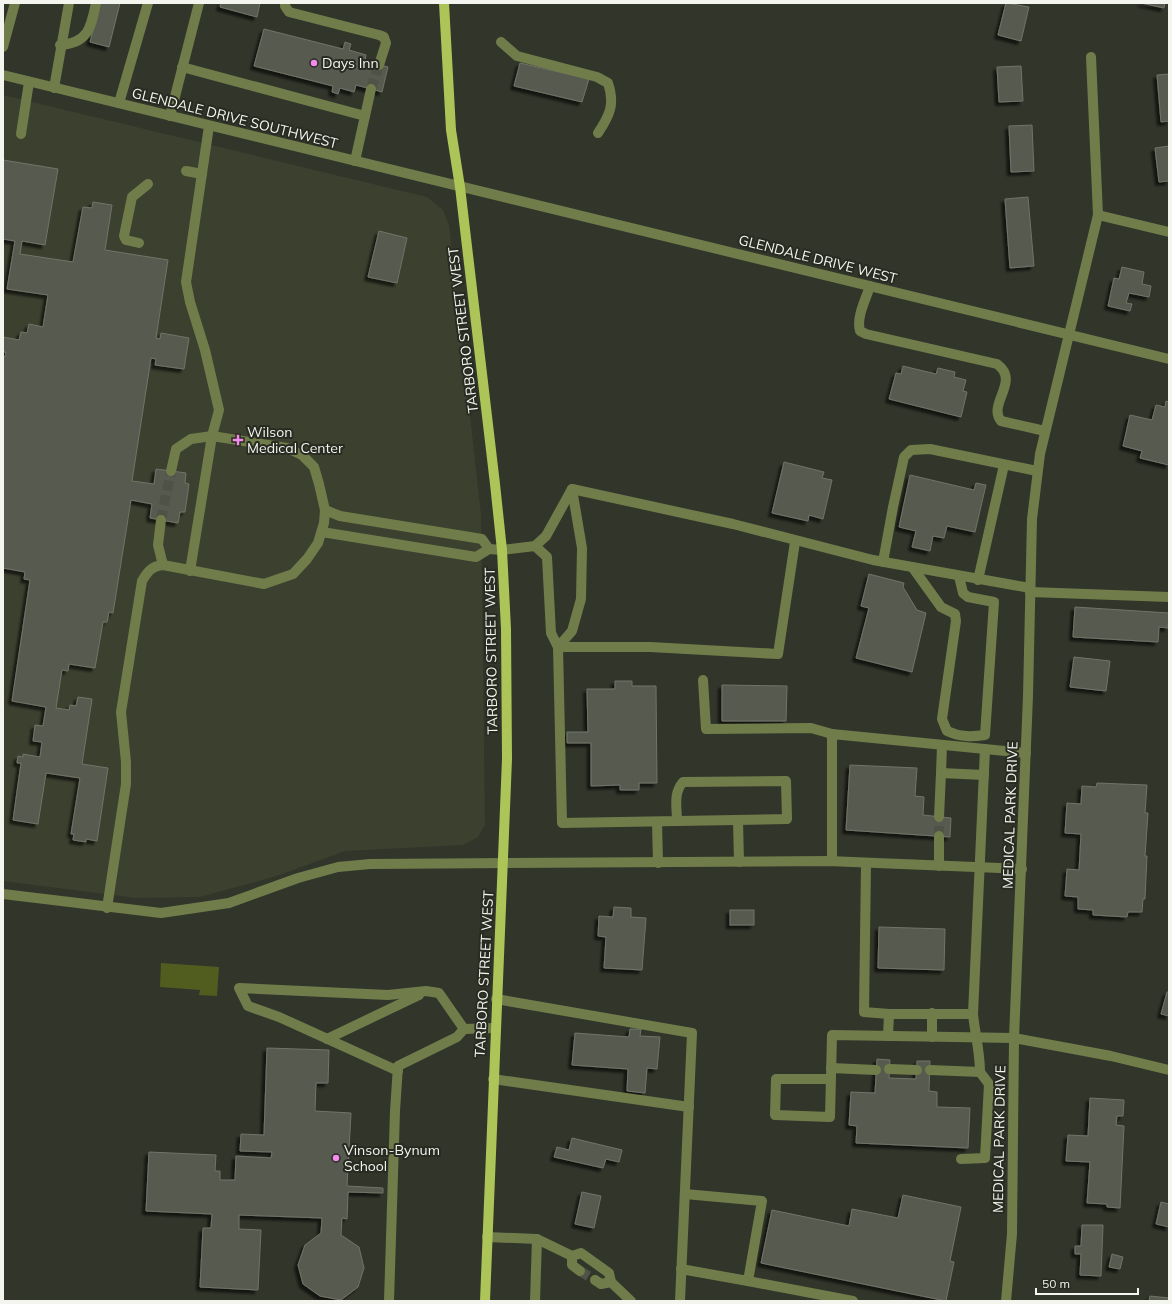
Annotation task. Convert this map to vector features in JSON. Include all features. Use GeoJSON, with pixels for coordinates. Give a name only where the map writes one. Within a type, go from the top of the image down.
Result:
{"type":"FeatureCollection","features":[{"type":"Feature","properties":{"kind":"main road","name":"TARBORO STREET WEST"},"geometry":{"type":"LineString","coordinates":[[444,3],[451,130],[460,187],[502,550],[507,699],[503,864],[496,999],[485,1301]]}},
{"type":"Feature","properties":{"kind":"street"},"geometry":{"type":"LineString","coordinates":[[3,47],[5,32],[15,3]]}},
{"type":"Feature","properties":{"kind":"street"},"geometry":{"type":"LineString","coordinates":[[54,88],[60,45],[69,3]]}},
{"type":"Feature","properties":{"kind":"street"},"geometry":{"type":"LineString","coordinates":[[60,45],[74,44],[84,35],[92,21],[96,3]]}},
{"type":"Feature","properties":{"kind":"street"},"geometry":{"type":"LineString","coordinates":[[118,103],[148,3]]}},
{"type":"Feature","properties":{"kind":"street"},"geometry":{"type":"LineString","coordinates":[[170,116],[199,3]]}},
{"type":"Feature","properties":{"kind":"street"},"geometry":{"type":"LineString","coordinates":[[285,3],[285,6],[289,12],[379,35],[384,38],[386,43],[379,65]]}},
{"type":"Feature","properties":{"kind":"street"},"geometry":{"type":"LineString","coordinates":[[501,42],[517,56],[597,77],[608,83],[612,96],[607,119],[598,133]]}},
{"type":"Feature","properties":{"kind":"street","name":"MEDICAL PARK DRIVE"},"geometry":{"type":"LineString","coordinates":[[1006,1301],[1012,1234],[1014,1038],[1022,869],[1032,519],[1037,471],[1045,431],[1098,215],[1091,57]]}},
{"type":"Feature","properties":{"kind":"street"},"geometry":{"type":"LineString","coordinates":[[182,67],[365,116]]}},
{"type":"Feature","properties":{"kind":"street","name":"GLENDALE DRIVE SOUTHWEST"},"geometry":{"type":"LineString","coordinates":[[3,75],[460,187]]}},
{"type":"Feature","properties":{"kind":"street"},"geometry":{"type":"LineString","coordinates":[[21,134],[29,82]]}},
{"type":"Feature","properties":{"kind":"street"},"geometry":{"type":"LineString","coordinates":[[355,161],[371,89]]}},
{"type":"Feature","properties":{"kind":"street"},"geometry":{"type":"LineString","coordinates":[[190,571],[212,436],[219,410],[206,350],[190,302],[186,282],[209,126]]}},
{"type":"Feature","properties":{"kind":"street"},"geometry":{"type":"LineString","coordinates":[[186,171],[202,174]]}},
{"type":"Feature","properties":{"kind":"street"},"geometry":{"type":"LineString","coordinates":[[139,243],[126,240],[124,236],[132,197],[148,184]]}},
{"type":"Feature","properties":{"kind":"street","name":"GLENDALE DRIVE WEST"},"geometry":{"type":"LineString","coordinates":[[460,187],[1169,359]]}},
{"type":"Feature","properties":{"kind":"street"},"geometry":{"type":"LineString","coordinates":[[1098,215],[1169,232]]}},
{"type":"Feature","properties":{"kind":"street"},"geometry":{"type":"LineString","coordinates":[[870,286],[860,318],[860,331],[866,334],[997,364],[1004,369],[1007,376],[998,411],[998,418],[1001,421],[1045,431]]}},
{"type":"Feature","properties":{"kind":"street"},"geometry":{"type":"LineString","coordinates":[[106,908],[126,784],[126,762],[121,712],[142,581],[147,572],[154,566],[163,565],[264,584],[293,574],[318,544],[322,532],[325,510],[314,467],[302,455],[287,448],[212,436],[191,439],[176,449],[171,471]]}},
{"type":"Feature","properties":{"kind":"street"},"geometry":{"type":"LineString","coordinates":[[883,562],[904,457],[911,450],[930,449],[1037,471]]}},
{"type":"Feature","properties":{"kind":"street"},"geometry":{"type":"LineString","coordinates":[[978,580],[1004,465]]}},
{"type":"Feature","properties":{"kind":"street"},"geometry":{"type":"LineString","coordinates":[[322,532],[476,557],[489,549],[502,550],[535,546],[546,536],[572,489]]}},
{"type":"Feature","properties":{"kind":"street"},"geometry":{"type":"LineString","coordinates":[[572,489],[733,524],[795,542],[883,562],[1030,590],[1169,597]]}},
{"type":"Feature","properties":{"kind":"street"},"geometry":{"type":"LineString","coordinates":[[558,648],[572,631],[581,599],[582,548],[572,489]]}},
{"type":"Feature","properties":{"kind":"street"},"geometry":{"type":"LineString","coordinates":[[325,510],[340,516],[482,539],[489,549]]}},
{"type":"Feature","properties":{"kind":"street"},"geometry":{"type":"LineString","coordinates":[[161,520],[158,545],[163,565]]}},
{"type":"Feature","properties":{"kind":"street"},"geometry":{"type":"LineString","coordinates":[[558,648],[650,647],[778,654],[795,542]]}},
{"type":"Feature","properties":{"kind":"street"},"geometry":{"type":"LineString","coordinates":[[535,546],[547,556],[551,633],[558,648],[562,823],[656,822],[787,819],[786,781],[683,782],[678,787],[676,794],[677,821]]}},
{"type":"Feature","properties":{"kind":"street"},"geometry":{"type":"LineString","coordinates":[[913,568],[941,607],[955,614],[956,621],[942,719],[947,731],[958,736],[972,737],[985,735],[994,602],[968,597],[963,593],[959,576]]}},
{"type":"Feature","properties":{"kind":"street"},"geometry":{"type":"LineString","coordinates":[[703,680],[706,729],[811,728],[832,734],[1026,752]]}},
{"type":"Feature","properties":{"kind":"street"},"geometry":{"type":"LineString","coordinates":[[832,734],[832,861]]}},
{"type":"Feature","properties":{"kind":"street"},"geometry":{"type":"LineString","coordinates":[[939,817],[942,745]]}},
{"type":"Feature","properties":{"kind":"street"},"geometry":{"type":"LineString","coordinates":[[961,1159],[985,1158],[989,1084],[980,1072],[980,1053],[975,1038],[974,1014],[985,749]]}},
{"type":"Feature","properties":{"kind":"street"},"geometry":{"type":"LineString","coordinates":[[941,773],[984,775]]}},
{"type":"Feature","properties":{"kind":"street"},"geometry":{"type":"LineString","coordinates":[[738,820],[739,862]]}},
{"type":"Feature","properties":{"kind":"street"},"geometry":{"type":"LineString","coordinates":[[656,822],[658,863]]}},
{"type":"Feature","properties":{"kind":"street"},"geometry":{"type":"LineString","coordinates":[[939,836],[939,866]]}},
{"type":"Feature","properties":{"kind":"street"},"geometry":{"type":"LineString","coordinates":[[3,894],[106,908],[161,913],[193,910],[229,903],[304,876],[338,867],[364,864],[832,861],[866,864],[1022,869]]}},
{"type":"Feature","properties":{"kind":"street"},"geometry":{"type":"LineString","coordinates":[[866,864],[864,1012],[889,1014],[974,1014]]}},
{"type":"Feature","properties":{"kind":"street"},"geometry":{"type":"LineString","coordinates":[[398,1071],[279,1016],[248,1006],[239,988],[388,995],[426,991],[439,993],[464,1029]]}},
{"type":"Feature","properties":{"kind":"street"},"geometry":{"type":"LineString","coordinates":[[327,1038],[426,991]]}},
{"type":"Feature","properties":{"kind":"street"},"geometry":{"type":"LineString","coordinates":[[496,999],[692,1033],[680,1301]]}},
{"type":"Feature","properties":{"kind":"street"},"geometry":{"type":"LineString","coordinates":[[932,1013],[932,1037]]}},
{"type":"Feature","properties":{"kind":"street"},"geometry":{"type":"LineString","coordinates":[[888,1036],[889,1014]]}},
{"type":"Feature","properties":{"kind":"street"},"geometry":{"type":"LineString","coordinates":[[389,1301],[395,1111],[398,1066],[457,1037],[464,1029],[495,1028]]}},
{"type":"Feature","properties":{"kind":"street"},"geometry":{"type":"LineString","coordinates":[[831,1079],[776,1079],[775,1115],[830,1117],[831,1079],[831,1068],[832,1035],[1014,1038],[1111,1056],[1169,1070]]}},
{"type":"Feature","properties":{"kind":"street"},"geometry":{"type":"LineString","coordinates":[[831,1068],[876,1070]]}},
{"type":"Feature","properties":{"kind":"street"},"geometry":{"type":"LineString","coordinates":[[889,1069],[917,1070]]}},
{"type":"Feature","properties":{"kind":"street"},"geometry":{"type":"LineString","coordinates":[[930,1070],[980,1072]]}},
{"type":"Feature","properties":{"kind":"street"},"geometry":{"type":"LineString","coordinates":[[493,1079],[689,1107]]}},
{"type":"Feature","properties":{"kind":"street"},"geometry":{"type":"LineString","coordinates":[[685,1194],[762,1201],[748,1281]]}},
{"type":"Feature","properties":{"kind":"street"},"geometry":{"type":"LineString","coordinates":[[487,1237],[537,1239],[572,1256],[581,1253],[609,1273],[611,1282],[631,1301]]}},
{"type":"Feature","properties":{"kind":"street"},"geometry":{"type":"LineString","coordinates":[[535,1301],[537,1239]]}},
{"type":"Feature","properties":{"kind":"street"},"geometry":{"type":"LineString","coordinates":[[572,1256],[572,1265],[580,1270]]}},
{"type":"Feature","properties":{"kind":"street"},"geometry":{"type":"LineString","coordinates":[[681,1269],[852,1301]]}},
{"type":"Feature","properties":{"kind":"street"},"geometry":{"type":"LineString","coordinates":[[595,1280],[601,1284],[611,1282]]}},
{"type":"Feature","properties":{"kind":"shaded area","name":"Wilson Medical Center"},"geometry":{"type":"Polygon","coordinates":[[[3,95],[427,197],[443,210],[449,225],[481,515],[485,825],[478,837],[463,845],[345,851],[277,876],[200,897],[136,898],[3,881],[3,95]]]}},
{"type":"Feature","properties":{"kind":"green space"},"geometry":{"type":"Polygon","coordinates":[[[161,963],[219,967],[217,996],[199,995],[200,990],[160,987],[161,963]]]}},
{"type":"Feature","properties":{"kind":"building"},"geometry":{"type":"Polygon","coordinates":[[[100,3],[120,3],[109,47],[90,42],[100,3]]]}},
{"type":"Feature","properties":{"kind":"building"},"geometry":{"type":"Polygon","coordinates":[[[221,3],[260,3],[257,17],[220,7],[221,3]]]}},
{"type":"Feature","properties":{"kind":"building"},"geometry":{"type":"Polygon","coordinates":[[[1006,3],[1029,7],[1021,41],[998,35],[1006,3]]]}},
{"type":"Feature","properties":{"kind":"building"},"geometry":{"type":"Polygon","coordinates":[[[1141,3],[1165,3],[1164,8],[1141,3]]]}},
{"type":"Feature","properties":{"kind":"building","name":"Days Inn"},"geometry":{"type":"Polygon","coordinates":[[[264,29],[343,49],[345,42],[351,44],[349,50],[366,55],[365,61],[388,67],[382,92],[356,85],[354,92],[340,88],[338,94],[332,92],[333,86],[254,66],[264,29]]]}},
{"type":"Feature","properties":{"kind":"building"},"geometry":{"type":"Polygon","coordinates":[[[520,63],[589,79],[582,102],[514,86],[520,63]]]}},
{"type":"Feature","properties":{"kind":"building"},"geometry":{"type":"Polygon","coordinates":[[[1021,66],[1023,101],[999,102],[997,67],[1021,66]]]}},
{"type":"Feature","properties":{"kind":"building"},"geometry":{"type":"Polygon","coordinates":[[[1169,74],[1169,121],[1161,122],[1157,75],[1169,74]]]}},
{"type":"Feature","properties":{"kind":"building"},"geometry":{"type":"Polygon","coordinates":[[[1032,125],[1034,171],[1011,172],[1009,126],[1032,125]]]}},
{"type":"Feature","properties":{"kind":"building"},"geometry":{"type":"Polygon","coordinates":[[[1169,146],[1169,181],[1159,182],[1155,148],[1169,146]]]}},
{"type":"Feature","properties":{"kind":"building"},"geometry":{"type":"Polygon","coordinates":[[[3,160],[58,169],[45,245],[22,241],[20,254],[73,262],[83,207],[92,208],[93,202],[112,205],[105,250],[168,260],[156,338],[160,339],[161,333],[189,338],[184,369],[155,365],[156,359],[151,358],[132,481],[154,484],[156,469],[186,473],[185,483],[189,484],[185,512],[180,512],[178,523],[150,518],[152,504],[131,500],[113,613],[109,612],[107,622],[103,622],[95,668],[69,664],[68,671],[62,670],[56,708],[69,710],[70,705],[76,706],[78,697],[92,699],[82,764],[108,768],[97,841],[86,839],[86,842],[73,840],[74,834],[71,834],[80,778],[46,773],[38,824],[13,820],[21,763],[17,763],[18,756],[23,757],[23,754],[40,757],[42,742],[33,741],[35,725],[43,726],[46,707],[12,701],[30,580],[24,579],[25,572],[3,568],[3,356],[5,357],[6,352],[3,352],[3,337],[19,340],[21,332],[27,333],[29,324],[43,327],[48,295],[7,289],[15,241],[3,239],[3,160]]]}},
{"type":"Feature","properties":{"kind":"building"},"geometry":{"type":"Polygon","coordinates":[[[1028,197],[1034,266],[1010,268],[1005,199],[1028,197]]]}},
{"type":"Feature","properties":{"kind":"building"},"geometry":{"type":"Polygon","coordinates":[[[379,231],[407,238],[397,283],[368,277],[379,231]]]}},
{"type":"Feature","properties":{"kind":"building"},"geometry":{"type":"Polygon","coordinates":[[[1122,267],[1144,272],[1142,284],[1151,286],[1149,297],[1129,293],[1126,303],[1132,304],[1130,311],[1108,306],[1114,278],[1119,279],[1122,267]]]}},
{"type":"Feature","properties":{"kind":"building"},"geometry":{"type":"Polygon","coordinates":[[[903,366],[936,374],[938,368],[955,372],[954,377],[966,380],[963,391],[967,392],[961,417],[889,399],[896,373],[901,374],[903,366]]]}},
{"type":"Feature","properties":{"kind":"building"},"geometry":{"type":"Polygon","coordinates":[[[1166,401],[1169,402],[1169,465],[1140,458],[1142,451],[1123,446],[1130,415],[1152,420],[1156,405],[1165,407],[1166,401]]]}},
{"type":"Feature","properties":{"kind":"building"},"geometry":{"type":"Polygon","coordinates":[[[784,462],[824,472],[822,478],[832,480],[823,519],[809,515],[808,521],[772,513],[784,462]]]}},
{"type":"Feature","properties":{"kind":"building"},"geometry":{"type":"Polygon","coordinates":[[[910,475],[974,490],[976,483],[986,485],[975,532],[947,526],[944,538],[933,536],[930,551],[912,547],[916,531],[899,527],[910,475]]]}},
{"type":"Feature","properties":{"kind":"building"},"geometry":{"type":"Polygon","coordinates":[[[869,574],[904,583],[903,587],[917,610],[926,613],[912,672],[856,658],[869,608],[861,606],[869,574]]]}},
{"type":"Feature","properties":{"kind":"building"},"geometry":{"type":"Polygon","coordinates":[[[1075,607],[1169,613],[1168,628],[1159,627],[1158,642],[1073,637],[1075,607]]]}},
{"type":"Feature","properties":{"kind":"building"},"geometry":{"type":"Polygon","coordinates":[[[1074,657],[1110,661],[1106,691],[1070,687],[1074,657]]]}},
{"type":"Feature","properties":{"kind":"building"},"geometry":{"type":"Polygon","coordinates":[[[615,681],[632,681],[632,686],[656,686],[657,783],[639,783],[639,790],[620,790],[620,785],[591,786],[591,743],[567,743],[567,732],[588,732],[587,689],[615,689],[615,681]]]}},
{"type":"Feature","properties":{"kind":"building"},"geometry":{"type":"Polygon","coordinates":[[[722,685],[787,686],[786,721],[722,721],[722,685]]]}},
{"type":"Feature","properties":{"kind":"building"},"geometry":{"type":"Polygon","coordinates":[[[850,765],[917,768],[915,796],[924,797],[923,815],[951,818],[950,837],[846,830],[850,765]]]}},
{"type":"Feature","properties":{"kind":"building"},"geometry":{"type":"Polygon","coordinates":[[[1097,783],[1147,785],[1145,813],[1148,813],[1145,856],[1147,856],[1145,899],[1143,899],[1142,912],[1128,912],[1127,917],[1093,915],[1093,910],[1078,909],[1078,897],[1065,896],[1067,869],[1079,870],[1081,834],[1065,833],[1067,803],[1081,804],[1082,786],[1096,787],[1097,783]]]}},
{"type":"Feature","properties":{"kind":"building"},"geometry":{"type":"Polygon","coordinates":[[[614,907],[631,908],[631,917],[646,918],[642,970],[604,968],[606,937],[598,936],[599,916],[613,917],[614,907]]]}},
{"type":"Feature","properties":{"kind":"building"},"geometry":{"type":"Polygon","coordinates":[[[730,910],[754,910],[754,925],[730,925],[730,910]]]}},
{"type":"Feature","properties":{"kind":"building"},"geometry":{"type":"Polygon","coordinates":[[[879,927],[945,929],[944,970],[878,968],[879,927]]]}},
{"type":"Feature","properties":{"kind":"building"},"geometry":{"type":"Polygon","coordinates":[[[1167,992],[1169,992],[1169,1016],[1161,1014],[1167,992]]]}},
{"type":"Feature","properties":{"kind":"building"},"geometry":{"type":"Polygon","coordinates":[[[630,1029],[641,1029],[640,1036],[660,1037],[657,1069],[647,1068],[645,1093],[627,1091],[628,1069],[572,1065],[575,1033],[629,1037],[630,1029]]]}},
{"type":"Feature","properties":{"kind":"building"},"geometry":{"type":"Polygon","coordinates":[[[267,1048],[329,1050],[328,1083],[316,1083],[315,1111],[351,1113],[347,1186],[383,1188],[383,1193],[348,1192],[347,1219],[342,1218],[341,1235],[359,1247],[364,1268],[358,1287],[341,1300],[320,1296],[303,1284],[298,1265],[305,1245],[321,1233],[322,1218],[239,1215],[239,1229],[261,1230],[258,1290],[200,1287],[203,1228],[211,1228],[212,1214],[146,1211],[149,1152],[216,1155],[215,1171],[220,1171],[220,1180],[235,1180],[236,1156],[271,1158],[272,1152],[240,1151],[241,1134],[264,1135],[267,1048]]]}},
{"type":"Feature","properties":{"kind":"building"},"geometry":{"type":"Polygon","coordinates":[[[877,1059],[890,1060],[889,1078],[916,1079],[917,1061],[930,1061],[929,1091],[937,1092],[937,1107],[970,1108],[968,1148],[856,1143],[857,1126],[849,1125],[851,1092],[875,1093],[877,1059]]]}},
{"type":"Feature","properties":{"kind":"building"},"geometry":{"type":"Polygon","coordinates":[[[1090,1098],[1124,1100],[1123,1116],[1117,1116],[1116,1125],[1124,1126],[1120,1208],[1107,1207],[1107,1204],[1087,1203],[1090,1162],[1066,1161],[1068,1135],[1088,1136],[1090,1098]]]}},
{"type":"Feature","properties":{"kind":"building"},"geometry":{"type":"Polygon","coordinates":[[[572,1138],[622,1150],[619,1162],[606,1159],[603,1168],[554,1157],[557,1147],[569,1150],[572,1138]]]}},
{"type":"Feature","properties":{"kind":"building"},"geometry":{"type":"Polygon","coordinates":[[[582,1192],[601,1196],[594,1228],[575,1224],[582,1192]]]}},
{"type":"Feature","properties":{"kind":"building"},"geometry":{"type":"Polygon","coordinates":[[[903,1195],[961,1207],[950,1261],[954,1262],[946,1301],[761,1263],[772,1210],[849,1226],[852,1209],[898,1218],[903,1195]]]}},
{"type":"Feature","properties":{"kind":"building"},"geometry":{"type":"Polygon","coordinates":[[[1161,1202],[1169,1204],[1169,1227],[1156,1224],[1161,1202]]]}},
{"type":"Feature","properties":{"kind":"building"},"geometry":{"type":"Polygon","coordinates":[[[1082,1225],[1103,1225],[1101,1276],[1080,1275],[1081,1254],[1075,1254],[1075,1246],[1081,1246],[1082,1225]]]}},
{"type":"Feature","properties":{"kind":"building"},"geometry":{"type":"Polygon","coordinates":[[[1112,1254],[1123,1257],[1120,1269],[1109,1267],[1112,1254]]]}},
{"type":"Feature","properties":{"kind":"building"},"geometry":{"type":"Polygon","coordinates":[[[1150,1296],[1169,1298],[1169,1301],[1149,1301],[1150,1296]]]}},
{"type":"Feature","properties":{"kind":"tunnel"},"geometry":{"type":"LineString","coordinates":[[371,89],[379,65]]}},
{"type":"Feature","properties":{"kind":"tunnel"},"geometry":{"type":"LineString","coordinates":[[161,520],[171,471]]}},
{"type":"Feature","properties":{"kind":"tunnel"},"geometry":{"type":"LineString","coordinates":[[939,817],[939,836]]}},
{"type":"Feature","properties":{"kind":"tunnel"},"geometry":{"type":"LineString","coordinates":[[580,1271],[595,1280]]}},
{"type":"Feature","properties":{"kind":"place","name":"Days Inn"},"geometry":{"type":"Point","coordinates":[314,63]}},
{"type":"Feature","properties":{"kind":"place","name":"Wilson Medical Center"},"geometry":{"type":"Point","coordinates":[238,440]}},
{"type":"Feature","properties":{"kind":"place","name":"Vinson-Bynum School"},"geometry":{"type":"Point","coordinates":[336,1158]}}]}
